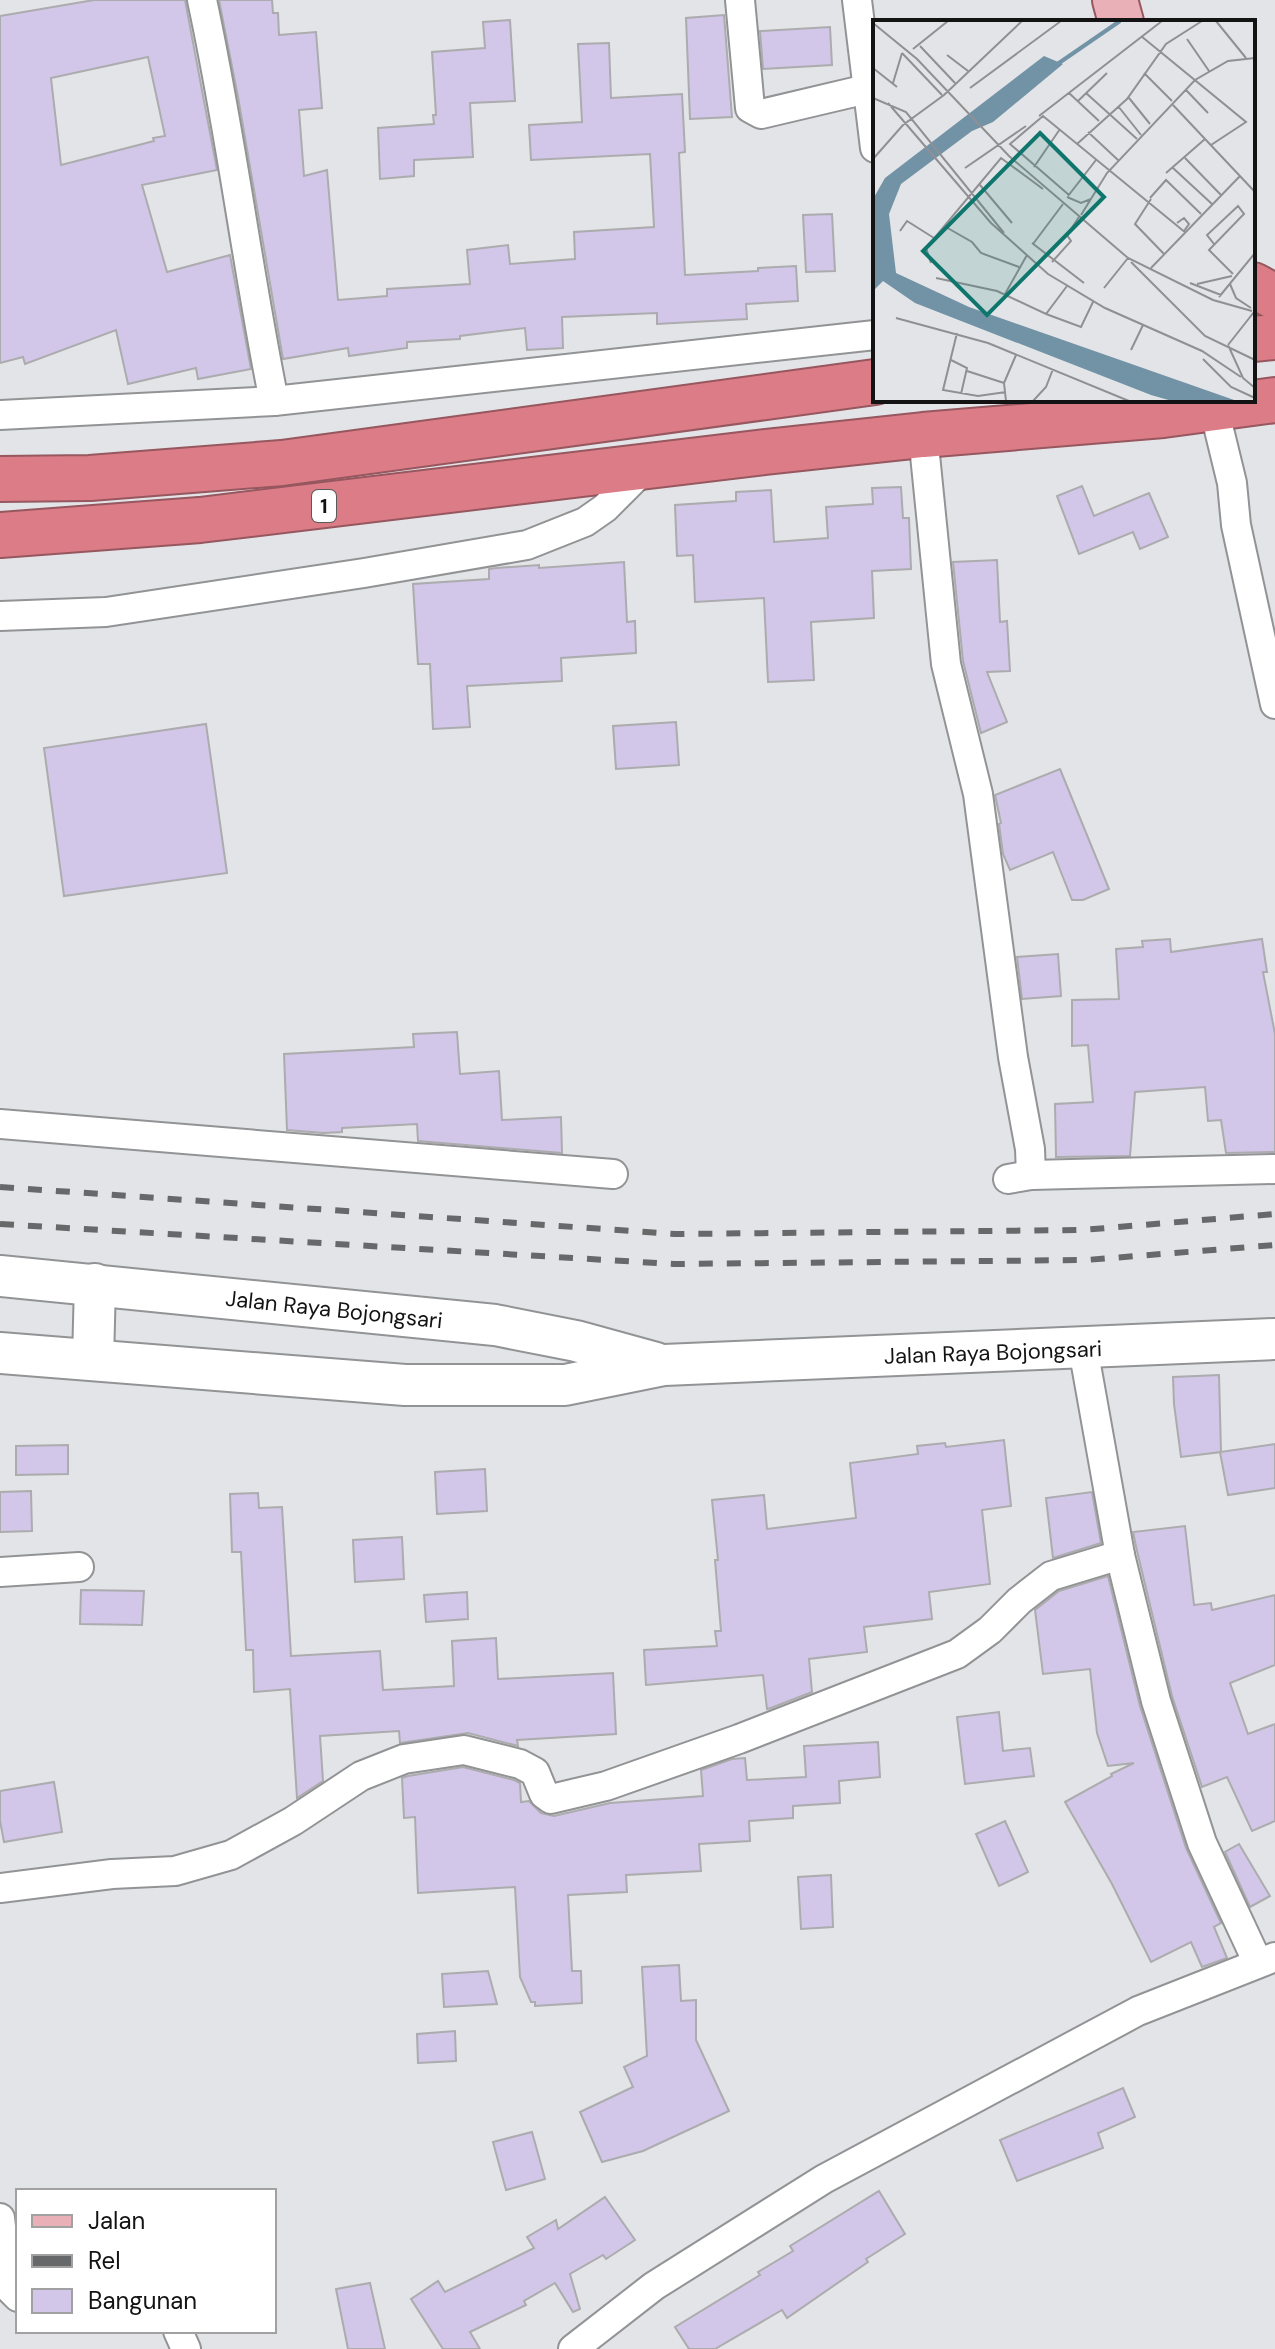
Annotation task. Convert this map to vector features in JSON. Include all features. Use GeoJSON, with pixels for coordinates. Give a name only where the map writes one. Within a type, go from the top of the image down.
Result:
{"type":"FeatureCollection","features":[{"type":"Feature","properties":{"kind":"highway"},"geometry":{"type":"LineString","coordinates":[[1255,286],[1275,297]]}},
{"type":"Feature","properties":{"kind":"highway"},"geometry":{"type":"LineString","coordinates":[[1255,339],[1275,337]]}},
{"type":"Feature","properties":{"kind":"highway","name":"1"},"geometry":{"type":"LineString","coordinates":[[0,479],[90,478],[282,463],[873,382]]}},
{"type":"Feature","properties":{"kind":"highway","name":"1"},"geometry":{"type":"LineString","coordinates":[[1255,402],[1275,400]]}},
{"type":"Feature","properties":{"kind":"highway","name":"1"},"geometry":{"type":"LineString","coordinates":[[0,535],[200,520],[648,465],[1163,408],[1250,402]]}},
{"type":"Feature","properties":{"kind":"main road"},"geometry":{"type":"LineString","coordinates":[[1115,0],[1120,20]]}},
{"type":"Feature","properties":{"kind":"street"},"geometry":{"type":"LineString","coordinates":[[202,0],[274,401]]}},
{"type":"Feature","properties":{"kind":"street"},"geometry":{"type":"LineString","coordinates":[[740,0],[750,108],[761,114],[867,89]]}},
{"type":"Feature","properties":{"kind":"street"},"geometry":{"type":"LineString","coordinates":[[857,0],[873,133]]}},
{"type":"Feature","properties":{"kind":"street"},"geometry":{"type":"LineString","coordinates":[[0,415],[274,401],[873,335]]}},
{"type":"Feature","properties":{"kind":"street"},"geometry":{"type":"LineString","coordinates":[[1213,405],[1232,483],[1236,525],[1275,704]]}},
{"type":"Feature","properties":{"kind":"street"},"geometry":{"type":"LineString","coordinates":[[923,435],[946,664],[978,794],[1013,1057],[1030,1149],[1020,1177],[1275,1169]]}},
{"type":"Feature","properties":{"kind":"street"},"geometry":{"type":"LineString","coordinates":[[0,616],[106,612],[527,545],[585,522],[605,508],[648,465]]}},
{"type":"Feature","properties":{"kind":"street"},"geometry":{"type":"LineString","coordinates":[[0,1124],[613,1174]]}},
{"type":"Feature","properties":{"kind":"street","name":"Jalan Raya Bojongsari"},"geometry":{"type":"LineString","coordinates":[[0,1276],[495,1325],[576,1341],[664,1365]]}},
{"type":"Feature","properties":{"kind":"street"},"geometry":{"type":"LineString","coordinates":[[93,1360],[95,1284]]}},
{"type":"Feature","properties":{"kind":"street","name":"Jalan Raya Bojongsari"},"geometry":{"type":"LineString","coordinates":[[0,1353],[405,1385],[517,1386],[565,1385],[664,1365],[1275,1339]]}},
{"type":"Feature","properties":{"kind":"street"},"geometry":{"type":"LineString","coordinates":[[573,2349],[654,2286],[824,2179],[1138,2011],[1267,1960],[1202,1843],[1156,1701],[1120,1555],[1083,1348]]}},
{"type":"Feature","properties":{"kind":"street"},"geometry":{"type":"LineString","coordinates":[[0,1888],[112,1874],[175,1871],[231,1855],[293,1821],[361,1776],[404,1759],[464,1750],[502,1759],[535,1772],[544,1794],[551,1799],[606,1786],[754,1733],[957,1654],[990,1630],[1019,1601],[1051,1576],[1120,1555]]}},
{"type":"Feature","properties":{"kind":"street"},"geometry":{"type":"LineString","coordinates":[[0,1572],[79,1567]]}},
{"type":"Feature","properties":{"kind":"street"},"geometry":{"type":"LineString","coordinates":[[0,2218],[9,2291]]}},
{"type":"Feature","properties":{"kind":"building"},"geometry":{"type":"Polygon","coordinates":[[[94,0],[185,0],[217,170],[142,185],[167,272],[230,255],[251,369],[198,379],[196,368],[128,384],[116,330],[25,364],[23,357],[0,363],[0,16],[94,0]],[[148,57],[51,78],[61,165],[165,136],[148,57]]]}},
{"type":"Feature","properties":{"kind":"building"},"geometry":{"type":"Polygon","coordinates":[[[219,0],[272,0],[273,13],[278,13],[279,35],[316,32],[322,108],[299,110],[304,176],[327,170],[338,300],[387,296],[387,289],[470,284],[467,250],[508,245],[510,264],[575,259],[574,232],[654,227],[650,154],[531,160],[529,125],[582,122],[578,44],[609,43],[611,98],[682,94],[685,152],[679,153],[685,275],[796,266],[798,301],[746,304],[747,319],[657,324],[657,313],[562,317],[563,348],[527,350],[525,328],[460,336],[460,339],[407,342],[407,348],[349,356],[348,348],[283,359],[219,0]]]}},
{"type":"Feature","properties":{"kind":"building"},"geometry":{"type":"Polygon","coordinates":[[[724,15],[732,117],[690,119],[686,18],[724,15]]]}},
{"type":"Feature","properties":{"kind":"building"},"geometry":{"type":"Polygon","coordinates":[[[510,20],[515,101],[470,103],[473,157],[414,160],[414,176],[380,179],[378,128],[434,124],[432,52],[485,48],[483,22],[510,20]]]}},
{"type":"Feature","properties":{"kind":"building"},"geometry":{"type":"Polygon","coordinates":[[[830,27],[832,65],[763,69],[760,31],[830,27]]]}},
{"type":"Feature","properties":{"kind":"building"},"geometry":{"type":"Polygon","coordinates":[[[832,214],[835,271],[806,272],[803,215],[832,214]]]}},
{"type":"Feature","properties":{"kind":"building"},"geometry":{"type":"Polygon","coordinates":[[[1082,486],[1094,516],[1149,493],[1168,537],[1140,549],[1133,532],[1079,554],[1057,496],[1082,486]]]}},
{"type":"Feature","properties":{"kind":"building"},"geometry":{"type":"Polygon","coordinates":[[[901,487],[903,518],[909,518],[911,569],[872,571],[874,618],[811,622],[814,680],[768,682],[764,598],[695,602],[693,555],[677,556],[675,505],[736,501],[736,492],[771,490],[774,542],[828,538],[826,507],[873,504],[872,488],[901,487]]]}},
{"type":"Feature","properties":{"kind":"building"},"geometry":{"type":"Polygon","coordinates":[[[997,560],[1000,622],[1007,621],[1010,671],[987,672],[1007,722],[981,733],[963,661],[953,562],[997,560]]]}},
{"type":"Feature","properties":{"kind":"building"},"geometry":{"type":"Polygon","coordinates":[[[624,562],[627,622],[635,621],[636,653],[561,658],[562,681],[467,686],[470,727],[433,729],[430,664],[418,664],[413,584],[489,579],[489,569],[496,568],[624,562]]]}},
{"type":"Feature","properties":{"kind":"building"},"geometry":{"type":"Polygon","coordinates":[[[676,722],[679,765],[616,769],[613,726],[676,722]]]}},
{"type":"Feature","properties":{"kind":"building"},"geometry":{"type":"Polygon","coordinates":[[[206,724],[227,873],[64,896],[44,748],[206,724]]]}},
{"type":"Feature","properties":{"kind":"building"},"geometry":{"type":"Polygon","coordinates":[[[1060,769],[1109,889],[1083,900],[1072,900],[1053,852],[1010,870],[1003,854],[995,795],[1060,769]]]}},
{"type":"Feature","properties":{"kind":"building"},"geometry":{"type":"Polygon","coordinates":[[[1170,939],[1171,952],[1262,939],[1267,972],[1263,972],[1275,1034],[1275,1152],[1226,1153],[1221,1120],[1208,1121],[1205,1087],[1135,1092],[1130,1156],[1056,1157],[1055,1104],[1093,1102],[1088,1045],[1072,1046],[1072,1000],[1119,999],[1116,949],[1143,947],[1142,941],[1170,939]]]}},
{"type":"Feature","properties":{"kind":"building"},"geometry":{"type":"Polygon","coordinates":[[[1058,954],[1061,996],[1022,999],[1017,957],[1058,954]]]}},
{"type":"Feature","properties":{"kind":"building"},"geometry":{"type":"Polygon","coordinates":[[[457,1032],[460,1074],[499,1071],[502,1120],[561,1117],[562,1153],[418,1141],[417,1124],[342,1128],[342,1132],[323,1133],[287,1130],[284,1054],[414,1047],[413,1034],[457,1032]]]}},
{"type":"Feature","properties":{"kind":"building"},"geometry":{"type":"Polygon","coordinates":[[[1219,1375],[1221,1452],[1181,1457],[1173,1377],[1219,1375]]]}},
{"type":"Feature","properties":{"kind":"building"},"geometry":{"type":"Polygon","coordinates":[[[1004,1440],[1011,1506],[982,1510],[990,1584],[929,1592],[932,1619],[864,1627],[867,1652],[809,1659],[812,1692],[771,1708],[767,1709],[763,1675],[646,1685],[644,1650],[717,1646],[715,1631],[721,1631],[712,1500],[764,1495],[767,1529],[856,1518],[850,1463],[918,1454],[917,1446],[945,1443],[946,1447],[1004,1440]]]}},
{"type":"Feature","properties":{"kind":"building"},"geometry":{"type":"Polygon","coordinates":[[[1275,1444],[1275,1488],[1228,1495],[1220,1452],[1275,1444]]]}},
{"type":"Feature","properties":{"kind":"building"},"geometry":{"type":"Polygon","coordinates":[[[68,1445],[68,1474],[16,1475],[16,1446],[68,1445]]]}},
{"type":"Feature","properties":{"kind":"building"},"geometry":{"type":"Polygon","coordinates":[[[485,1469],[487,1511],[437,1514],[435,1472],[485,1469]]]}},
{"type":"Feature","properties":{"kind":"building"},"geometry":{"type":"Polygon","coordinates":[[[31,1491],[32,1531],[0,1532],[0,1492],[31,1491]]]}},
{"type":"Feature","properties":{"kind":"building"},"geometry":{"type":"Polygon","coordinates":[[[1092,1492],[1101,1543],[1053,1558],[1046,1498],[1092,1492]]]}},
{"type":"Feature","properties":{"kind":"building"},"geometry":{"type":"Polygon","coordinates":[[[258,1493],[259,1508],[282,1507],[291,1656],[380,1651],[383,1690],[454,1686],[452,1641],[496,1638],[498,1679],[613,1673],[616,1734],[517,1740],[518,1746],[468,1733],[400,1743],[399,1731],[320,1736],[323,1781],[297,1798],[290,1689],[254,1692],[253,1650],[246,1650],[241,1552],[232,1552],[230,1494],[258,1493]]]}},
{"type":"Feature","properties":{"kind":"building"},"geometry":{"type":"Polygon","coordinates":[[[1185,1526],[1194,1605],[1211,1603],[1212,1610],[1275,1595],[1275,1665],[1230,1683],[1248,1734],[1275,1724],[1275,1821],[1252,1831],[1227,1777],[1202,1787],[1172,1696],[1133,1532],[1185,1526]]]}},
{"type":"Feature","properties":{"kind":"building"},"geometry":{"type":"Polygon","coordinates":[[[402,1537],[404,1579],[355,1582],[353,1540],[402,1537]]]}},
{"type":"Feature","properties":{"kind":"building"},"geometry":{"type":"Polygon","coordinates":[[[1108,1576],[1140,1706],[1186,1848],[1221,1923],[1214,1927],[1227,1958],[1202,1967],[1191,1942],[1151,1962],[1112,1884],[1065,1802],[1134,1763],[1108,1766],[1097,1733],[1090,1669],[1043,1674],[1035,1610],[1059,1591],[1108,1576]]]}},
{"type":"Feature","properties":{"kind":"building"},"geometry":{"type":"Polygon","coordinates":[[[81,1590],[144,1591],[142,1625],[80,1624],[81,1590]]]}},
{"type":"Feature","properties":{"kind":"building"},"geometry":{"type":"Polygon","coordinates":[[[467,1592],[468,1619],[426,1622],[424,1595],[467,1592]]]}},
{"type":"Feature","properties":{"kind":"building"},"geometry":{"type":"Polygon","coordinates":[[[999,1712],[1003,1751],[1030,1748],[1034,1776],[965,1784],[957,1717],[999,1712]]]}},
{"type":"Feature","properties":{"kind":"building"},"geometry":{"type":"Polygon","coordinates":[[[878,1742],[880,1777],[839,1781],[840,1803],[793,1806],[793,1818],[749,1821],[750,1841],[699,1844],[701,1871],[626,1875],[627,1892],[568,1895],[572,1971],[581,1971],[582,2003],[535,2006],[535,2002],[531,2002],[520,1977],[515,1887],[418,1893],[415,1817],[404,1818],[402,1778],[408,1776],[463,1767],[514,1780],[520,1783],[521,1802],[529,1801],[541,1813],[554,1816],[610,1803],[703,1796],[701,1770],[732,1759],[745,1758],[747,1780],[806,1777],[804,1746],[878,1742]]]}},
{"type":"Feature","properties":{"kind":"building"},"geometry":{"type":"Polygon","coordinates":[[[54,1782],[62,1832],[4,1842],[0,1791],[54,1782]]]}},
{"type":"Feature","properties":{"kind":"building"},"geometry":{"type":"Polygon","coordinates":[[[1005,1821],[1028,1872],[999,1886],[976,1834],[1005,1821]]]}},
{"type":"Feature","properties":{"kind":"building"},"geometry":{"type":"Polygon","coordinates":[[[1239,1844],[1270,1896],[1250,1907],[1225,1852],[1239,1844]]]}},
{"type":"Feature","properties":{"kind":"building"},"geometry":{"type":"Polygon","coordinates":[[[831,1875],[833,1927],[801,1929],[798,1877],[831,1875]]]}},
{"type":"Feature","properties":{"kind":"building"},"geometry":{"type":"Polygon","coordinates":[[[679,1965],[681,2001],[696,2000],[696,2040],[729,2111],[643,2151],[602,2162],[580,2112],[633,2087],[624,2067],[647,2056],[642,1967],[679,1965]]]}},
{"type":"Feature","properties":{"kind":"building"},"geometry":{"type":"Polygon","coordinates":[[[488,1971],[497,2004],[444,2007],[442,1974],[488,1971]]]}},
{"type":"Feature","properties":{"kind":"building"},"geometry":{"type":"Polygon","coordinates":[[[455,2031],[456,2061],[418,2063],[417,2034],[455,2031]]]}},
{"type":"Feature","properties":{"kind":"building"},"geometry":{"type":"Polygon","coordinates":[[[1123,2088],[1135,2117],[1098,2133],[1103,2148],[1017,2181],[1000,2140],[1123,2088]]]}},
{"type":"Feature","properties":{"kind":"building"},"geometry":{"type":"Polygon","coordinates":[[[532,2132],[545,2179],[506,2190],[493,2142],[532,2132]]]}},
{"type":"Feature","properties":{"kind":"building"},"geometry":{"type":"Polygon","coordinates":[[[879,2191],[905,2234],[787,2318],[782,2310],[715,2349],[689,2349],[675,2327],[760,2275],[758,2272],[793,2251],[790,2246],[879,2191]]]}},
{"type":"Feature","properties":{"kind":"building"},"geometry":{"type":"Polygon","coordinates":[[[605,2197],[635,2240],[606,2259],[603,2255],[570,2274],[580,2309],[573,2312],[555,2283],[524,2301],[526,2305],[470,2332],[480,2349],[443,2349],[411,2299],[438,2281],[445,2292],[534,2248],[527,2237],[556,2220],[558,2229],[605,2197]]]}},
{"type":"Feature","properties":{"kind":"building"},"geometry":{"type":"Polygon","coordinates":[[[370,2283],[385,2349],[348,2349],[336,2289],[370,2283]]]}},
{"type":"Feature","properties":{"kind":"railway"},"geometry":{"type":"LineString","coordinates":[[0,1187],[675,1234],[1082,1230],[1275,1214]]}},
{"type":"Feature","properties":{"kind":"railway"},"geometry":{"type":"LineString","coordinates":[[0,1224],[674,1264],[1086,1260],[1275,1245]]}}]}
